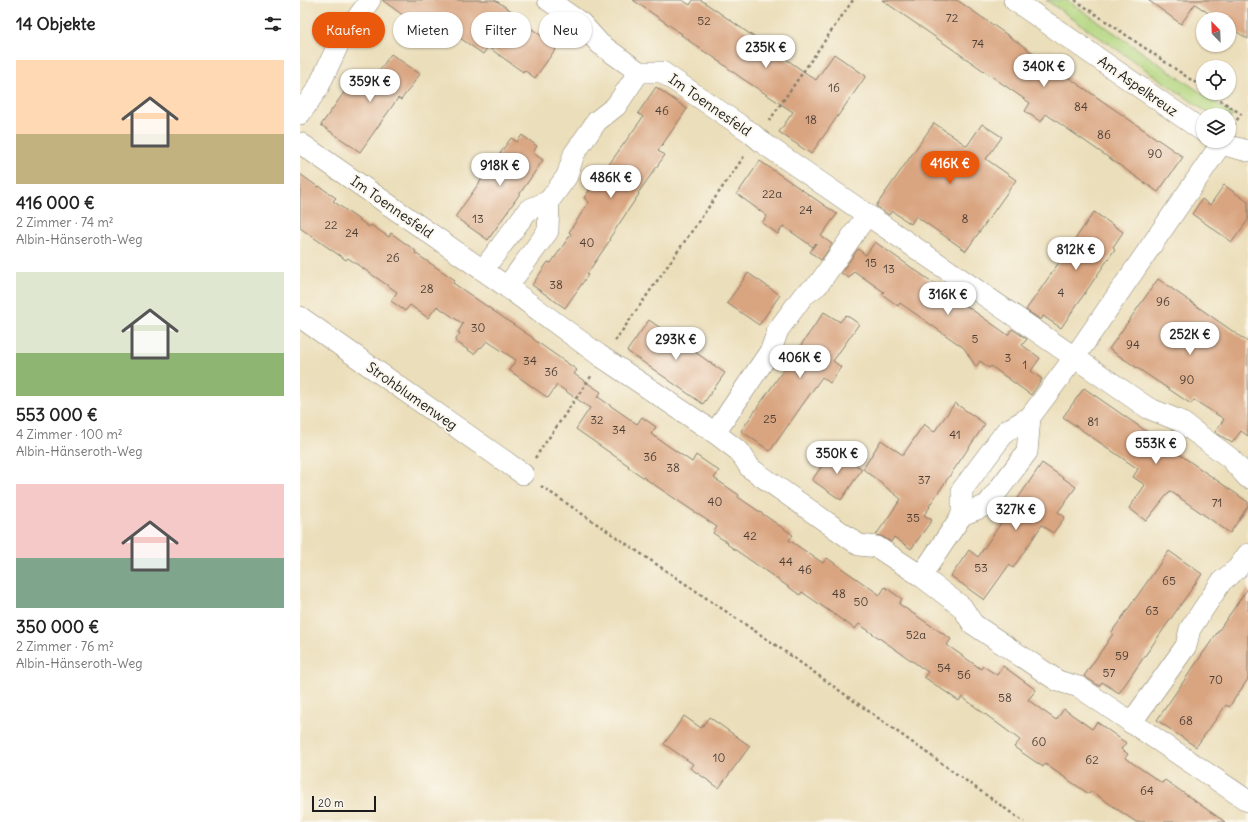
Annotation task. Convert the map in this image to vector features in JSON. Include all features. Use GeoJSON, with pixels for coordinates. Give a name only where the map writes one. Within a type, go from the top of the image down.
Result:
{"type":"FeatureCollection","features":[{"type":"Feature","properties":{"kind":"street"},"geometry":{"type":"LineString","coordinates":[[300,114],[318,88],[338,45],[370,0]]}},
{"type":"Feature","properties":{"kind":"street"},"geometry":{"type":"LineString","coordinates":[[483,270],[528,210],[549,201],[567,176],[574,154],[593,126],[616,106],[639,72],[600,44],[580,23],[548,0]]}},
{"type":"Feature","properties":{"kind":"street","name":"Am Aspelkreuz"},"geometry":{"type":"LineString","coordinates":[[1014,0],[1196,126]]}},
{"type":"Feature","properties":{"kind":"street","name":"Im Toennesfeld"},"geometry":{"type":"LineString","coordinates":[[639,72],[662,72],[1148,408],[1180,421],[1230,458],[1248,478]]}},
{"type":"Feature","properties":{"kind":"street","name":"Im Toennesfeld"},"geometry":{"type":"LineString","coordinates":[[300,143],[483,270],[604,358],[715,432],[740,452],[750,468],[820,518],[859,545],[877,547],[962,607],[973,624],[1058,681],[1079,687],[1130,723],[1248,801]]}},
{"type":"Feature","properties":{"kind":"street"},"geometry":{"type":"LineString","coordinates":[[1236,145],[1248,151]]}},
{"type":"Feature","properties":{"kind":"street"},"geometry":{"type":"LineString","coordinates":[[962,515],[962,490],[1006,431],[1030,418],[1074,358],[1216,148]]}},
{"type":"Feature","properties":{"kind":"street"},"geometry":{"type":"LineString","coordinates":[[507,287],[548,231],[549,201]]}},
{"type":"Feature","properties":{"kind":"street"},"geometry":{"type":"LineString","coordinates":[[715,432],[771,350],[778,330],[803,296],[818,285],[867,215]]}},
{"type":"Feature","properties":{"kind":"street","name":"Strohblumenweg"},"geometry":{"type":"LineString","coordinates":[[300,317],[523,474]]}},
{"type":"Feature","properties":{"kind":"street"},"geometry":{"type":"LineString","coordinates":[[920,576],[962,515],[987,505],[1027,452],[1030,418]]}},
{"type":"Feature","properties":{"kind":"street"},"geometry":{"type":"LineString","coordinates":[[1130,723],[1186,646],[1190,629],[1222,581],[1237,569],[1248,554]]}},
{"type":"Feature","properties":{"kind":"path"},"geometry":{"type":"LineString","coordinates":[[853,0],[523,474],[777,646],[1024,822]]}},
{"type":"Feature","properties":{"kind":"path"},"geometry":{"type":"LineString","coordinates":[[1075,0],[1196,83]]}},
{"type":"Feature","properties":{"kind":"path"},"geometry":{"type":"LineString","coordinates":[[1220,100],[1232,108]]}},
{"type":"Feature","properties":{"kind":"path"},"geometry":{"type":"LineString","coordinates":[[1236,111],[1241,114],[1236,121]]}},
{"type":"Feature","properties":{"kind":"green space"},"geometry":{"type":"Polygon","coordinates":[[[1046,0],[1067,0],[1196,89],[1196,100],[1211,100],[1223,108],[1201,108],[1046,0]]]}},
{"type":"Feature","properties":{"kind":"building"},"geometry":{"type":"Polygon","coordinates":[[[382,0],[495,0],[513,12],[471,12],[471,46],[463,40],[463,12],[399,12],[382,0]]]}},
{"type":"Feature","properties":{"kind":"building"},"geometry":{"type":"Polygon","coordinates":[[[633,0],[682,0],[690,5],[693,0],[701,0],[816,80],[834,54],[866,76],[811,154],[779,132],[793,112],[740,77],[633,0]]]}},
{"type":"Feature","properties":{"kind":"building"},"geometry":{"type":"Polygon","coordinates":[[[882,0],[957,0],[1183,157],[1158,192],[1046,114],[1041,122],[1025,111],[1030,103],[882,0]]]}},
{"type":"Feature","properties":{"kind":"building"},"geometry":{"type":"Polygon","coordinates":[[[1148,0],[1248,0],[1248,39],[1236,31],[1236,12],[1207,12],[1195,4],[1181,24],[1148,0]]]}},
{"type":"Feature","properties":{"kind":"building"},"geometry":{"type":"Polygon","coordinates":[[[531,28],[539,34],[539,48],[556,48],[535,78],[524,70],[523,72],[489,48],[531,48],[531,28]]]}},
{"type":"Feature","properties":{"kind":"building"},"geometry":{"type":"Polygon","coordinates":[[[474,48],[487,48],[483,54],[474,48]]]}},
{"type":"Feature","properties":{"kind":"building"},"geometry":{"type":"Polygon","coordinates":[[[391,54],[420,74],[401,100],[398,98],[360,152],[321,125],[350,84],[359,90],[369,77],[373,80],[391,54]]]}},
{"type":"Feature","properties":{"kind":"building"},"geometry":{"type":"Polygon","coordinates":[[[656,87],[687,109],[658,151],[665,155],[638,193],[639,194],[587,274],[588,275],[565,308],[532,285],[548,262],[551,263],[571,234],[569,232],[589,202],[584,198],[643,117],[638,113],[656,87]]]}},
{"type":"Feature","properties":{"kind":"building"},"geometry":{"type":"Polygon","coordinates":[[[934,123],[967,146],[982,124],[1002,137],[986,159],[1016,180],[966,251],[916,216],[911,224],[892,211],[889,215],[876,206],[934,123]]]}},
{"type":"Feature","properties":{"kind":"building"},"geometry":{"type":"Polygon","coordinates":[[[522,135],[537,146],[533,153],[543,160],[488,240],[455,217],[511,138],[517,142],[522,135]]]}},
{"type":"Feature","properties":{"kind":"building"},"geometry":{"type":"Polygon","coordinates":[[[760,161],[837,214],[821,236],[832,244],[821,260],[810,252],[816,243],[813,247],[783,226],[778,234],[762,223],[767,216],[737,194],[760,161]]]}},
{"type":"Feature","properties":{"kind":"building"},"geometry":{"type":"Polygon","coordinates":[[[300,174],[336,198],[333,201],[369,227],[371,225],[389,237],[391,233],[416,251],[415,253],[455,280],[453,283],[577,370],[574,374],[601,392],[597,398],[598,397],[637,424],[642,417],[656,427],[651,434],[692,462],[696,455],[719,471],[714,478],[739,495],[738,497],[793,535],[789,540],[823,563],[827,558],[880,595],[885,587],[902,599],[899,604],[951,639],[947,645],[981,669],[983,666],[997,675],[1003,666],[1036,690],[1028,700],[1056,720],[1064,709],[1092,729],[1097,722],[1126,743],[1121,749],[1128,754],[1125,758],[1162,783],[1165,780],[1225,822],[1136,822],[1091,791],[1089,794],[1045,764],[1043,767],[1014,747],[1020,740],[962,697],[959,701],[924,677],[928,672],[859,624],[855,629],[802,592],[800,595],[713,533],[717,527],[628,467],[629,466],[576,429],[590,408],[557,385],[548,398],[509,370],[516,360],[487,341],[474,354],[455,341],[463,324],[437,306],[428,318],[410,305],[405,311],[391,301],[397,292],[348,258],[346,260],[300,228],[300,174]]]}},
{"type":"Feature","properties":{"kind":"building"},"geometry":{"type":"Polygon","coordinates":[[[1224,185],[1248,202],[1248,220],[1232,242],[1192,214],[1202,199],[1210,205],[1224,185]]]}},
{"type":"Feature","properties":{"kind":"building"},"geometry":{"type":"Polygon","coordinates":[[[1094,212],[1123,232],[1113,247],[1115,249],[1061,328],[1043,316],[1041,320],[1026,310],[1094,212]]]}},
{"type":"Feature","properties":{"kind":"building"},"geometry":{"type":"Polygon","coordinates":[[[875,242],[1008,335],[1012,329],[1027,339],[1022,345],[1040,358],[1031,371],[1042,379],[1031,395],[991,366],[989,368],[980,361],[976,367],[964,348],[900,303],[898,306],[882,294],[884,292],[854,271],[849,278],[841,273],[858,249],[866,255],[875,242]]]}},
{"type":"Feature","properties":{"kind":"building"},"geometry":{"type":"Polygon","coordinates":[[[748,273],[780,295],[759,325],[727,303],[748,273]]]}},
{"type":"Feature","properties":{"kind":"building"},"geometry":{"type":"Polygon","coordinates":[[[1158,279],[1248,342],[1248,436],[1241,431],[1232,443],[1215,432],[1224,419],[1194,400],[1191,404],[1109,349],[1158,279]]]}},
{"type":"Feature","properties":{"kind":"building"},"geometry":{"type":"Polygon","coordinates":[[[824,312],[840,322],[846,315],[859,324],[833,361],[841,367],[830,383],[822,377],[770,451],[741,431],[824,312]]]}},
{"type":"Feature","properties":{"kind":"building"},"geometry":{"type":"Polygon","coordinates":[[[649,320],[679,341],[683,336],[699,347],[695,352],[725,373],[703,404],[627,351],[649,320]]]}},
{"type":"Feature","properties":{"kind":"building"},"geometry":{"type":"Polygon","coordinates":[[[1084,388],[1248,502],[1248,506],[1230,533],[1170,491],[1146,521],[1129,508],[1145,485],[1133,477],[1138,469],[1063,417],[1084,388]]]}},
{"type":"Feature","properties":{"kind":"building"},"geometry":{"type":"Polygon","coordinates":[[[955,403],[985,424],[924,515],[932,520],[911,549],[894,537],[891,542],[876,535],[901,499],[863,469],[881,440],[903,455],[924,424],[934,432],[955,403]]]}},
{"type":"Feature","properties":{"kind":"building"},"geometry":{"type":"Polygon","coordinates":[[[833,450],[862,469],[841,500],[812,480],[833,450]]]}},
{"type":"Feature","properties":{"kind":"building"},"geometry":{"type":"Polygon","coordinates":[[[1042,463],[1076,487],[1058,512],[1065,517],[1053,533],[1042,525],[1013,568],[1009,565],[984,600],[951,576],[969,550],[978,557],[1042,463]]]}},
{"type":"Feature","properties":{"kind":"building"},"geometry":{"type":"Polygon","coordinates":[[[1169,551],[1202,574],[1119,693],[1102,682],[1099,686],[1084,676],[1113,634],[1111,633],[1169,551]]]}},
{"type":"Feature","properties":{"kind":"building"},"geometry":{"type":"Polygon","coordinates":[[[1248,588],[1248,679],[1229,707],[1226,705],[1196,747],[1157,720],[1248,588]]]}},
{"type":"Feature","properties":{"kind":"building"},"geometry":{"type":"Polygon","coordinates":[[[684,716],[701,728],[709,717],[750,746],[719,788],[690,768],[693,764],[664,744],[684,716]]]}}]}
